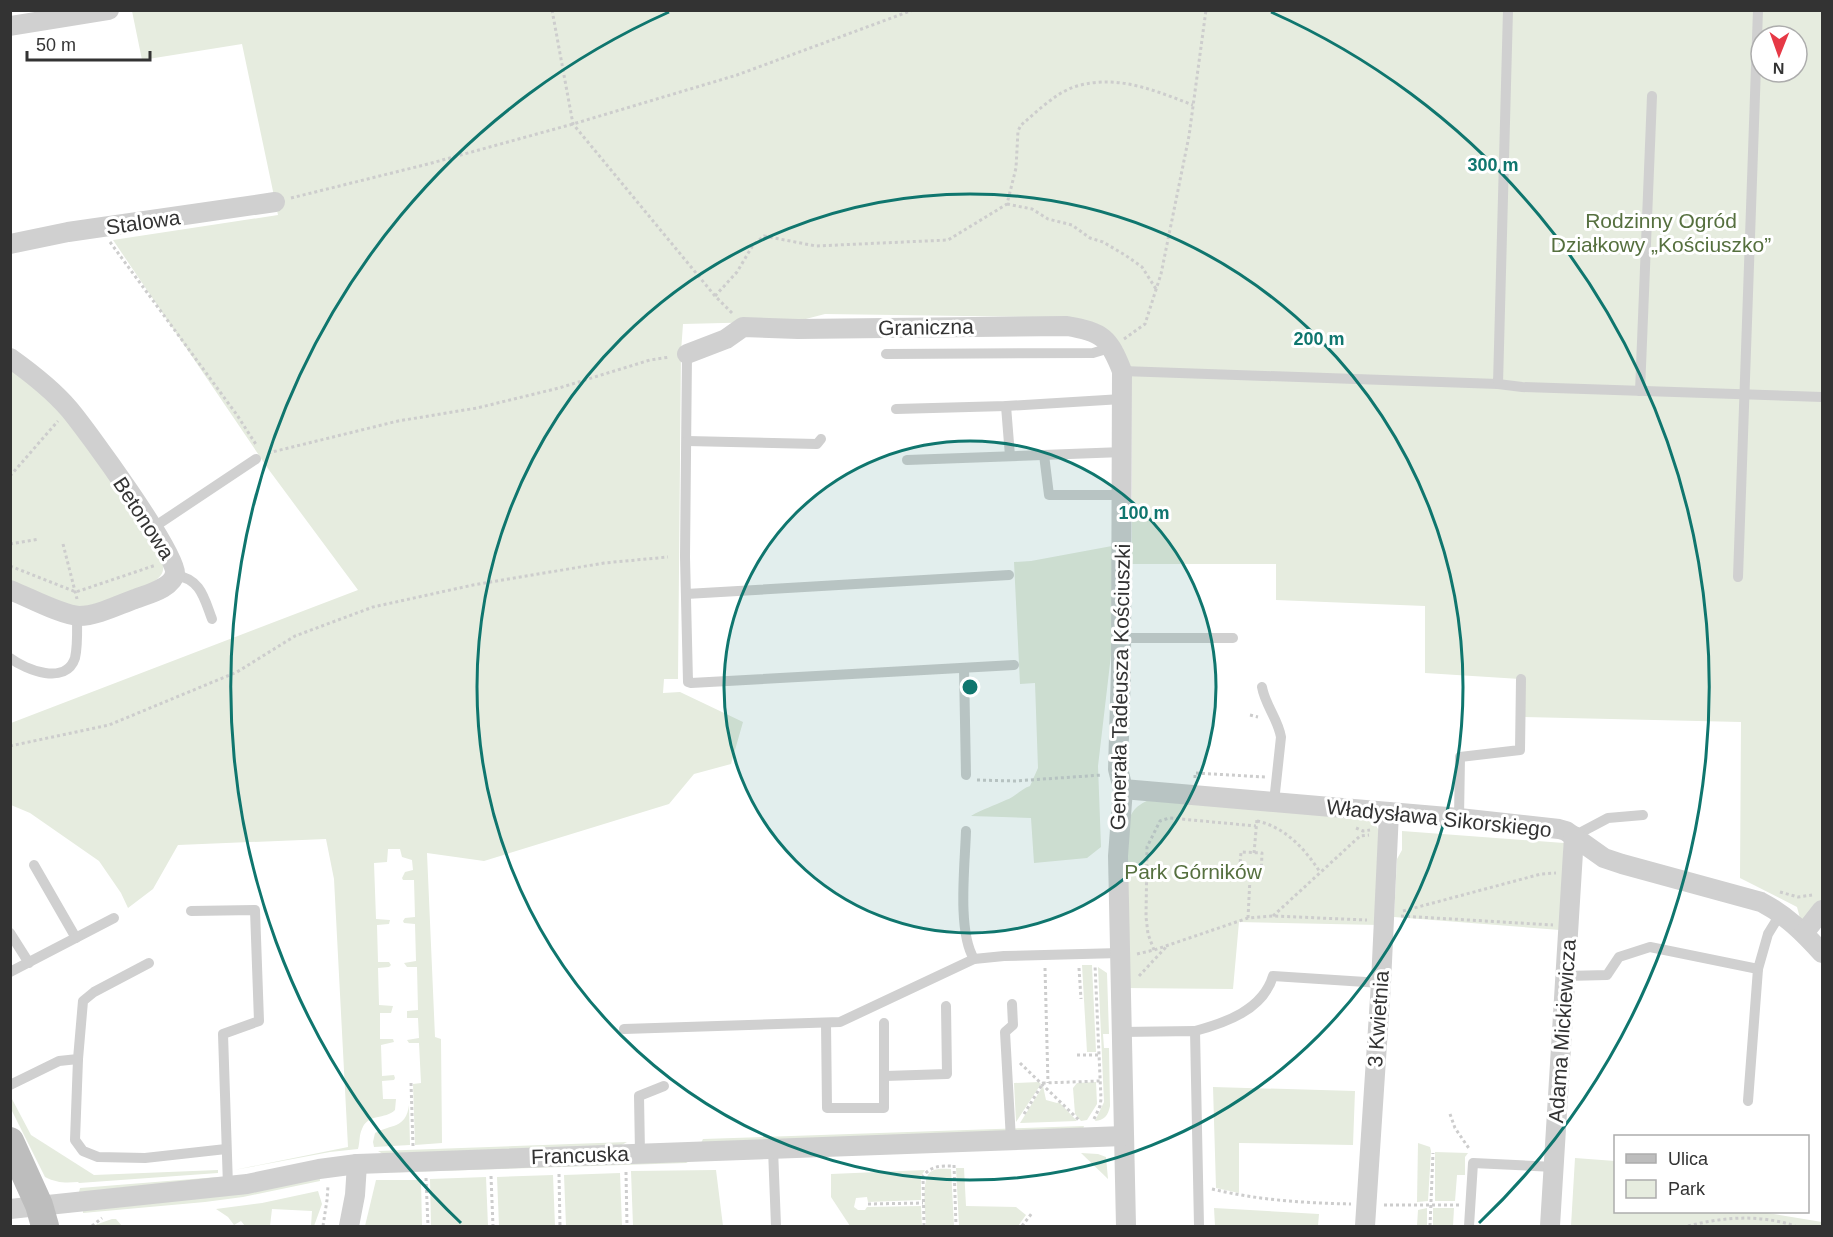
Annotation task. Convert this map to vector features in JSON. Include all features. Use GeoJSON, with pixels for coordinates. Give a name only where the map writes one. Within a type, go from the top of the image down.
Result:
{"type":"FeatureCollection","features":[{"type":"Feature","properties":{"kind":"street"},"geometry":{"type":"LineString","coordinates":[[10,26],[109,10]]}},
{"type":"Feature","properties":{"kind":"street","name":"Stalowa"},"geometry":{"type":"LineString","coordinates":[[10,244],[68,232],[275,202]]}},
{"type":"Feature","properties":{"kind":"street","name":"Graniczna"},"geometry":{"type":"LineString","coordinates":[[743,327],[849,329],[1067,326],[1084,328],[1100,335],[1113,347]]}},
{"type":"Feature","properties":{"kind":"street"},"geometry":{"type":"LineString","coordinates":[[687,354],[726,339],[743,327]]}},
{"type":"Feature","properties":{"kind":"street"},"geometry":{"type":"LineString","coordinates":[[1113,347],[1122,371],[1122,399]]}},
{"type":"Feature","properties":{"kind":"street","name":"Betonowa"},"geometry":{"type":"LineString","coordinates":[[10,358],[40,380],[69,409],[154,527],[173,567],[171,582],[168,585],[140,597],[79,616]]}},
{"type":"Feature","properties":{"kind":"street","name":"Generała Tadeusza Kościuszki"},"geometry":{"type":"LineString","coordinates":[[1122,399],[1121,782],[1118,856],[1124,954],[1121,1032],[1126,1227]]}},
{"type":"Feature","properties":{"kind":"street"},"geometry":{"type":"LineString","coordinates":[[10,590],[68,614],[79,616]]}},
{"type":"Feature","properties":{"kind":"street","name":"Władysława Sikorskiego"},"geometry":{"type":"LineString","coordinates":[[1121,782],[1266,807],[1389,812],[1560,829],[1574,836],[1604,858],[1761,902],[1781,913],[1822,953]]}},
{"type":"Feature","properties":{"kind":"street","name":"3 Kwietnia"},"geometry":{"type":"LineString","coordinates":[[1365,1227],[1381,983],[1389,812]]}},
{"type":"Feature","properties":{"kind":"street","name":"Adama Mickiewicza"},"geometry":{"type":"LineString","coordinates":[[1550,1227],[1574,836]]}},
{"type":"Feature","properties":{"kind":"street"},"geometry":{"type":"LineString","coordinates":[[1804,933],[1822,910]]}},
{"type":"Feature","properties":{"kind":"street","name":"Francuska"},"geometry":{"type":"LineString","coordinates":[[10,1209],[42,1216],[357,1164],[633,1160],[773,1149],[1124,1136]]}},
{"type":"Feature","properties":{"kind":"street"},"geometry":{"type":"LineString","coordinates":[[10,1141],[42,1216]]}},
{"type":"Feature","properties":{"kind":"street"},"geometry":{"type":"LineString","coordinates":[[349,1227],[355,1195],[357,1164]]}},
{"type":"Feature","properties":{"kind":"lane"},"geometry":{"type":"LineString","coordinates":[[1498,384],[1508,10]]}},
{"type":"Feature","properties":{"kind":"lane"},"geometry":{"type":"LineString","coordinates":[[1738,577],[1758,10]]}},
{"type":"Feature","properties":{"kind":"lane"},"geometry":{"type":"LineString","coordinates":[[1640,391],[1652,96]]}},
{"type":"Feature","properties":{"kind":"lane"},"geometry":{"type":"LineString","coordinates":[[886,354],[1093,353],[1113,347]]}},
{"type":"Feature","properties":{"kind":"lane"},"geometry":{"type":"LineString","coordinates":[[687,354],[688,682],[1014,665]]}},
{"type":"Feature","properties":{"kind":"lane"},"geometry":{"type":"LineString","coordinates":[[1122,371],[1822,397]]}},
{"type":"Feature","properties":{"kind":"lane"},"geometry":{"type":"LineString","coordinates":[[896,410],[1122,399]]}},
{"type":"Feature","properties":{"kind":"lane"},"geometry":{"type":"LineString","coordinates":[[1006,406],[1010,456]]}},
{"type":"Feature","properties":{"kind":"lane"},"geometry":{"type":"LineString","coordinates":[[687,441],[817,444],[821,439]]}},
{"type":"Feature","properties":{"kind":"lane"},"geometry":{"type":"LineString","coordinates":[[907,460],[1123,452]]}},
{"type":"Feature","properties":{"kind":"lane"},"geometry":{"type":"LineString","coordinates":[[154,527],[260,454]]}},
{"type":"Feature","properties":{"kind":"lane"},"geometry":{"type":"LineString","coordinates":[[1044,455],[1049,495],[1122,495]]}},
{"type":"Feature","properties":{"kind":"lane"},"geometry":{"type":"LineString","coordinates":[[173,567],[196,585],[212,619]]}},
{"type":"Feature","properties":{"kind":"lane"},"geometry":{"type":"LineString","coordinates":[[686,594],[1009,575]]}},
{"type":"Feature","properties":{"kind":"lane"},"geometry":{"type":"LineString","coordinates":[[10,658],[42,673],[69,668],[75,654],[79,616]]}},
{"type":"Feature","properties":{"kind":"lane"},"geometry":{"type":"LineString","coordinates":[[1122,638],[1233,638]]}},
{"type":"Feature","properties":{"kind":"lane"},"geometry":{"type":"LineString","coordinates":[[964,668],[966,775]]}},
{"type":"Feature","properties":{"kind":"lane"},"geometry":{"type":"LineString","coordinates":[[1459,818],[1460,757],[1520,750],[1521,679]]}},
{"type":"Feature","properties":{"kind":"lane"},"geometry":{"type":"LineString","coordinates":[[1262,687],[1263,695],[1280,729],[1281,737],[1277,777],[1266,807]]}},
{"type":"Feature","properties":{"kind":"lane"},"geometry":{"type":"LineString","coordinates":[[1574,836],[1608,818],[1643,814]]}},
{"type":"Feature","properties":{"kind":"lane"},"geometry":{"type":"LineString","coordinates":[[966,831],[964,926],[969,950],[974,959]]}},
{"type":"Feature","properties":{"kind":"lane"},"geometry":{"type":"LineString","coordinates":[[34,865],[76,938]]}},
{"type":"Feature","properties":{"kind":"lane"},"geometry":{"type":"LineString","coordinates":[[191,912],[255,910],[259,1021],[223,1034],[228,1186]]}},
{"type":"Feature","properties":{"kind":"lane"},"geometry":{"type":"LineString","coordinates":[[1748,1101],[1758,969],[1768,934],[1781,913]]}},
{"type":"Feature","properties":{"kind":"lane"},"geometry":{"type":"LineString","coordinates":[[10,972],[114,918]]}},
{"type":"Feature","properties":{"kind":"lane"},"geometry":{"type":"LineString","coordinates":[[10,933],[29,963]]}},
{"type":"Feature","properties":{"kind":"lane"},"geometry":{"type":"LineString","coordinates":[[1566,976],[1607,975],[1618,957],[1650,947],[1758,969]]}},
{"type":"Feature","properties":{"kind":"lane"},"geometry":{"type":"LineString","coordinates":[[624,1029],[840,1022],[974,959],[1124,954]]}},
{"type":"Feature","properties":{"kind":"lane"},"geometry":{"type":"LineString","coordinates":[[149,963],[94,992],[83,1001],[75,1140],[83,1151],[98,1157],[145,1158],[226,1149]]}},
{"type":"Feature","properties":{"kind":"lane"},"geometry":{"type":"LineString","coordinates":[[1121,1032],[1195,1031],[1218,1025],[1244,1012],[1263,997],[1270,987],[1273,976],[1381,983]]}},
{"type":"Feature","properties":{"kind":"lane"},"geometry":{"type":"LineString","coordinates":[[1011,1140],[1005,1032],[1012,1025],[1012,1004]]}},
{"type":"Feature","properties":{"kind":"lane"},"geometry":{"type":"LineString","coordinates":[[885,1076],[947,1074],[946,1006]]}},
{"type":"Feature","properties":{"kind":"lane"},"geometry":{"type":"LineString","coordinates":[[826,1023],[827,1108],[884,1108],[884,1023]]}},
{"type":"Feature","properties":{"kind":"lane"},"geometry":{"type":"LineString","coordinates":[[1195,1031],[1198,1227]]}},
{"type":"Feature","properties":{"kind":"lane"},"geometry":{"type":"LineString","coordinates":[[10,1085],[59,1061],[78,1059]]}},
{"type":"Feature","properties":{"kind":"lane"},"geometry":{"type":"LineString","coordinates":[[633,1160],[639,1096],[664,1086]]}},
{"type":"Feature","properties":{"kind":"lane"},"geometry":{"type":"LineString","coordinates":[[773,1149],[776,1227]]}},
{"type":"Feature","properties":{"kind":"lane"},"geometry":{"type":"LineString","coordinates":[[1469,1227],[1473,1163],[1554,1167]]}},
{"type":"Feature","properties":{"kind":"path"},"geometry":{"type":"LineString","coordinates":[[552,10],[573,124],[743,327]]}},
{"type":"Feature","properties":{"kind":"path"},"geometry":{"type":"LineString","coordinates":[[275,202],[428,164],[737,75],[913,10]]}},
{"type":"Feature","properties":{"kind":"path"},"geometry":{"type":"LineString","coordinates":[[1113,347],[1145,324],[1156,289],[1187,148],[1206,10]]}},
{"type":"Feature","properties":{"kind":"path"},"geometry":{"type":"LineString","coordinates":[[1007,204],[1016,168],[1018,131],[1021,125],[1053,98],[1076,86],[1106,81],[1131,83],[1193,105]]}},
{"type":"Feature","properties":{"kind":"path"},"geometry":{"type":"LineString","coordinates":[[715,296],[737,272],[753,245],[764,236],[816,246],[948,240],[1007,204],[1032,209],[1048,219],[1072,225],[1089,238],[1110,246],[1142,267],[1156,289]]}},
{"type":"Feature","properties":{"kind":"path"},"geometry":{"type":"LineString","coordinates":[[105,228],[108,239],[237,415],[260,454],[398,421],[477,408],[559,388],[650,360],[687,354]]}},
{"type":"Feature","properties":{"kind":"path"},"geometry":{"type":"LineString","coordinates":[[11,474],[69,409]]}},
{"type":"Feature","properties":{"kind":"path"},"geometry":{"type":"LineString","coordinates":[[10,544],[39,539]]}},
{"type":"Feature","properties":{"kind":"path"},"geometry":{"type":"LineString","coordinates":[[63,543],[76,592],[79,616]]}},
{"type":"Feature","properties":{"kind":"path"},"geometry":{"type":"LineString","coordinates":[[10,746],[109,725],[237,672],[295,636],[373,607],[473,585],[604,563],[668,556]]}},
{"type":"Feature","properties":{"kind":"path"},"geometry":{"type":"LineString","coordinates":[[10,566],[76,592],[173,567]]}},
{"type":"Feature","properties":{"kind":"path"},"geometry":{"type":"LineString","coordinates":[[1195,786],[1195,773],[1277,777]]}},
{"type":"Feature","properties":{"kind":"path"},"geometry":{"type":"LineString","coordinates":[[966,775],[971,779],[990,782],[1121,782]]}},
{"type":"Feature","properties":{"kind":"path"},"geometry":{"type":"LineString","coordinates":[[1254,853],[1256,823],[1266,807]]}},
{"type":"Feature","properties":{"kind":"path"},"geometry":{"type":"LineString","coordinates":[[1154,950],[1148,934],[1146,917],[1147,847],[1160,821],[1175,819],[1266,823],[1305,849],[1320,872]]}},
{"type":"Feature","properties":{"kind":"path"},"geometry":{"type":"LineString","coordinates":[[1273,916],[1360,836],[1369,835]]}},
{"type":"Feature","properties":{"kind":"path"},"geometry":{"type":"LineString","coordinates":[[1241,852],[1262,853],[1261,878],[1250,878],[1239,877],[1241,852]]}},
{"type":"Feature","properties":{"kind":"path"},"geometry":{"type":"LineString","coordinates":[[1124,954],[1154,950],[1248,918],[1273,916],[1372,920],[1541,874],[1572,872]]}},
{"type":"Feature","properties":{"kind":"path"},"geometry":{"type":"LineString","coordinates":[[1248,918],[1250,878]]}},
{"type":"Feature","properties":{"kind":"path"},"geometry":{"type":"LineString","coordinates":[[1384,916],[1569,925]]}},
{"type":"Feature","properties":{"kind":"path"},"geometry":{"type":"LineString","coordinates":[[1137,978],[1167,945]]}},
{"type":"Feature","properties":{"kind":"path"},"geometry":{"type":"LineString","coordinates":[[1079,954],[1081,999]]}},
{"type":"Feature","properties":{"kind":"path"},"geometry":{"type":"LineString","coordinates":[[1021,1119],[1045,1083],[1045,955]]}},
{"type":"Feature","properties":{"kind":"path"},"geometry":{"type":"LineString","coordinates":[[1006,1054],[1024,1065],[1045,1083],[1083,1124]]}},
{"type":"Feature","properties":{"kind":"path"},"geometry":{"type":"LineString","coordinates":[[1077,1055],[1106,1054]]}},
{"type":"Feature","properties":{"kind":"path"},"geometry":{"type":"LineString","coordinates":[[1045,1083],[1100,1081]]}},
{"type":"Feature","properties":{"kind":"path"},"geometry":{"type":"LineString","coordinates":[[411,1083],[413,1147]]}},
{"type":"Feature","properties":{"kind":"path"},"geometry":{"type":"LineString","coordinates":[[1450,1114],[1455,1128],[1479,1164]]}},
{"type":"Feature","properties":{"kind":"path"},"geometry":{"type":"LineString","coordinates":[[1430,1227],[1433,1153]]}},
{"type":"Feature","properties":{"kind":"path"},"geometry":{"type":"LineString","coordinates":[[953,1158],[956,1227]]}},
{"type":"Feature","properties":{"kind":"path"},"geometry":{"type":"LineString","coordinates":[[627,1227],[633,1160]]}},
{"type":"Feature","properties":{"kind":"path"},"geometry":{"type":"LineString","coordinates":[[924,1227],[923,1176],[928,1169],[937,1166],[954,1166]]}},
{"type":"Feature","properties":{"kind":"path"},"geometry":{"type":"LineString","coordinates":[[559,1169],[560,1227]]}},
{"type":"Feature","properties":{"kind":"path"},"geometry":{"type":"LineString","coordinates":[[491,1172],[493,1227]]}},
{"type":"Feature","properties":{"kind":"path"},"geometry":{"type":"LineString","coordinates":[[426,1174],[428,1227]]}},
{"type":"Feature","properties":{"kind":"path"},"geometry":{"type":"LineString","coordinates":[[322,1227],[328,1184]]}},
{"type":"Feature","properties":{"kind":"path"},"geometry":{"type":"LineString","coordinates":[[1198,1187],[1236,1196],[1307,1203],[1455,1205]]}},
{"type":"Feature","properties":{"kind":"path"},"geometry":{"type":"LineString","coordinates":[[868,1204],[922,1203]]}},
{"type":"Feature","properties":{"kind":"path"},"geometry":{"type":"LineString","coordinates":[[1022,1227],[1032,1214]]}},
{"type":"Feature","properties":{"kind":"path"},"geometry":{"type":"LineString","coordinates":[[92,1227],[105,1215]]}},
{"type":"Feature","properties":{"kind":"path"},"geometry":{"type":"LineString","coordinates":[[1688,1227],[1716,1219],[1740,1217],[1768,1220],[1795,1227]]}},
{"type":"Feature","properties":{"kind":"green space","name":"Rodzinny Ogród Działkowy „Kościuszko”"},"geometry":{"type":"Polygon","coordinates":[[[132,11],[1822,11],[1822,910],[1804,933],[1797,907],[1740,878],[1741,722],[1520,717],[1520,679],[1425,673],[1425,606],[1276,600],[1276,564],[1132,564],[1132,374],[1122,347],[1103,332],[1043,317],[825,314],[798,321],[683,324],[678,679],[664,679],[663,693],[680,692],[743,722],[731,764],[694,774],[669,804],[484,861],[427,853],[435,1037],[441,1039],[442,1143],[415,1145],[413,1084],[421,1083],[419,1043],[409,1043],[407,1040],[419,1038],[418,1018],[407,1018],[407,1011],[418,1010],[417,967],[407,967],[404,963],[416,961],[415,924],[403,921],[405,918],[415,917],[414,880],[403,880],[402,878],[405,872],[413,870],[412,860],[402,857],[400,849],[388,849],[387,862],[374,863],[376,919],[390,920],[389,924],[377,925],[378,962],[389,962],[391,965],[378,968],[379,1005],[393,1006],[391,1013],[380,1013],[380,1039],[393,1039],[394,1042],[381,1045],[382,1076],[394,1075],[395,1078],[382,1081],[383,1099],[396,1099],[395,1110],[365,1124],[360,1134],[358,1149],[234,1170],[348,1147],[334,879],[326,839],[178,845],[153,889],[128,908],[121,893],[99,861],[30,813],[11,805],[11,723],[358,590],[269,470],[113,240],[278,215],[242,44],[142,60],[132,11]]]}},
{"type":"Feature","properties":{"kind":"green space"},"geometry":{"type":"Polygon","coordinates":[[[10,366],[34,386],[76,430],[163,557],[162,573],[150,584],[88,607],[75,607],[11,584],[10,366]]]}},
{"type":"Feature","properties":{"kind":"green space"},"geometry":{"type":"Polygon","coordinates":[[[1112,546],[1113,638],[1098,766],[1101,847],[1087,858],[1034,863],[1031,818],[971,816],[1009,799],[1030,786],[1038,768],[1035,683],[1020,684],[1014,562],[1112,546]]]}},
{"type":"Feature","properties":{"kind":"green space","name":"Park Górników"},"geometry":{"type":"Polygon","coordinates":[[[1149,800],[1362,817],[1375,824],[1380,832],[1379,925],[1239,922],[1233,989],[1124,988],[1125,835],[1134,810],[1149,800]]]}},
{"type":"Feature","properties":{"kind":"green space"},"geometry":{"type":"Polygon","coordinates":[[[1402,831],[1564,843],[1560,930],[1394,917],[1397,859],[1402,850],[1402,831]]]}},
{"type":"Feature","properties":{"kind":"green space"},"geometry":{"type":"Polygon","coordinates":[[[1082,965],[1092,965],[1096,1052],[1087,1052],[1082,965]]]}},
{"type":"Feature","properties":{"kind":"green space"},"geometry":{"type":"Polygon","coordinates":[[[1098,967],[1107,973],[1109,1034],[1103,1034],[1104,1048],[1109,1048],[1110,1106],[1105,1117],[1095,1121],[1104,1102],[1098,967]]]}},
{"type":"Feature","properties":{"kind":"green space"},"geometry":{"type":"Polygon","coordinates":[[[1039,1082],[1041,1084],[1016,1122],[1014,1083],[1039,1082]]]}},
{"type":"Feature","properties":{"kind":"green space"},"geometry":{"type":"Polygon","coordinates":[[[1096,1082],[1097,1104],[1087,1120],[1081,1121],[1075,1114],[1073,1088],[1077,1083],[1096,1082]]]}},
{"type":"Feature","properties":{"kind":"green space"},"geometry":{"type":"Polygon","coordinates":[[[1043,1086],[1046,1100],[1059,1102],[1077,1121],[1020,1123],[1043,1086]]]}},
{"type":"Feature","properties":{"kind":"green space"},"geometry":{"type":"Polygon","coordinates":[[[1213,1087],[1355,1091],[1353,1145],[1239,1143],[1239,1193],[1216,1188],[1213,1087]]]}},
{"type":"Feature","properties":{"kind":"green space"},"geometry":{"type":"Polygon","coordinates":[[[12,1099],[31,1135],[94,1175],[218,1170],[218,1173],[79,1183],[53,1180],[45,1177],[11,1109],[12,1099]]]}},
{"type":"Feature","properties":{"kind":"green space"},"geometry":{"type":"Polygon","coordinates":[[[409,1105],[410,1145],[374,1147],[375,1133],[401,1122],[405,1118],[409,1105]]]}},
{"type":"Feature","properties":{"kind":"green space"},"geometry":{"type":"Polygon","coordinates":[[[1084,1126],[1083,1129],[701,1143],[703,1139],[1084,1126]]]}},
{"type":"Feature","properties":{"kind":"green space"},"geometry":{"type":"Polygon","coordinates":[[[627,1142],[620,1146],[383,1154],[378,1151],[627,1142]]]}},
{"type":"Feature","properties":{"kind":"green space"},"geometry":{"type":"Polygon","coordinates":[[[1418,1143],[1430,1147],[1431,1151],[1428,1201],[1417,1202],[1418,1143]]]}},
{"type":"Feature","properties":{"kind":"green space"},"geometry":{"type":"Polygon","coordinates":[[[1435,1152],[1468,1153],[1465,1157],[1465,1175],[1457,1175],[1455,1201],[1435,1201],[1435,1152]]]}},
{"type":"Feature","properties":{"kind":"green space"},"geometry":{"type":"Polygon","coordinates":[[[1081,1153],[1106,1157],[1108,1179],[1081,1153]]]}},
{"type":"Feature","properties":{"kind":"green space"},"geometry":{"type":"Polygon","coordinates":[[[1575,1158],[1614,1161],[1614,1213],[1767,1213],[1822,1222],[1822,1226],[1571,1226],[1575,1158]]]}},
{"type":"Feature","properties":{"kind":"green space"},"geometry":{"type":"Polygon","coordinates":[[[692,1160],[686,1163],[375,1173],[692,1160]]]}},
{"type":"Feature","properties":{"kind":"green space"},"geometry":{"type":"Polygon","coordinates":[[[956,1168],[964,1168],[966,1206],[1016,1207],[1026,1215],[1018,1226],[959,1226],[956,1168]]]}},
{"type":"Feature","properties":{"kind":"green space"},"geometry":{"type":"Polygon","coordinates":[[[936,1169],[951,1169],[954,1226],[926,1226],[925,1188],[928,1174],[936,1169]]]}},
{"type":"Feature","properties":{"kind":"green space"},"geometry":{"type":"Polygon","coordinates":[[[716,1170],[723,1226],[633,1226],[631,1171],[716,1170]]]}},
{"type":"Feature","properties":{"kind":"green space"},"geometry":{"type":"Polygon","coordinates":[[[925,1170],[921,1176],[921,1200],[868,1202],[867,1197],[856,1198],[854,1207],[858,1210],[865,1210],[867,1207],[921,1206],[922,1226],[850,1226],[831,1197],[831,1174],[925,1170]]]}},
{"type":"Feature","properties":{"kind":"green space"},"geometry":{"type":"Polygon","coordinates":[[[620,1173],[622,1226],[566,1226],[564,1175],[620,1173]]]}},
{"type":"Feature","properties":{"kind":"green space"},"geometry":{"type":"Polygon","coordinates":[[[553,1175],[555,1226],[499,1226],[497,1177],[553,1175]]]}},
{"type":"Feature","properties":{"kind":"green space"},"geometry":{"type":"Polygon","coordinates":[[[218,1177],[216,1181],[79,1192],[80,1188],[218,1177]]]}},
{"type":"Feature","properties":{"kind":"green space"},"geometry":{"type":"Polygon","coordinates":[[[486,1177],[488,1226],[431,1226],[430,1179],[486,1177]]]}},
{"type":"Feature","properties":{"kind":"green space"},"geometry":{"type":"Polygon","coordinates":[[[320,1178],[320,1181],[243,1197],[83,1213],[83,1209],[320,1178]]]}},
{"type":"Feature","properties":{"kind":"green space"},"geometry":{"type":"Polygon","coordinates":[[[376,1180],[421,1180],[422,1226],[365,1226],[376,1180]]]}},
{"type":"Feature","properties":{"kind":"green space"},"geometry":{"type":"Polygon","coordinates":[[[318,1191],[322,1204],[314,1226],[311,1226],[312,1211],[272,1209],[270,1226],[245,1226],[241,1221],[234,1225],[228,1217],[216,1209],[262,1203],[318,1191]]]}},
{"type":"Feature","properties":{"kind":"green space"},"geometry":{"type":"Polygon","coordinates":[[[1214,1208],[1319,1214],[1318,1226],[1215,1226],[1214,1208]]]}},
{"type":"Feature","properties":{"kind":"green space"},"geometry":{"type":"Polygon","coordinates":[[[1427,1208],[1427,1226],[1417,1226],[1418,1210],[1427,1208]]]}},
{"type":"Feature","properties":{"kind":"green space"},"geometry":{"type":"Polygon","coordinates":[[[1433,1208],[1454,1208],[1453,1226],[1433,1226],[1433,1208]]]}},
{"type":"Feature","properties":{"kind":"green space"},"geometry":{"type":"Polygon","coordinates":[[[116,1219],[122,1226],[95,1225],[116,1219]]]}}]}
